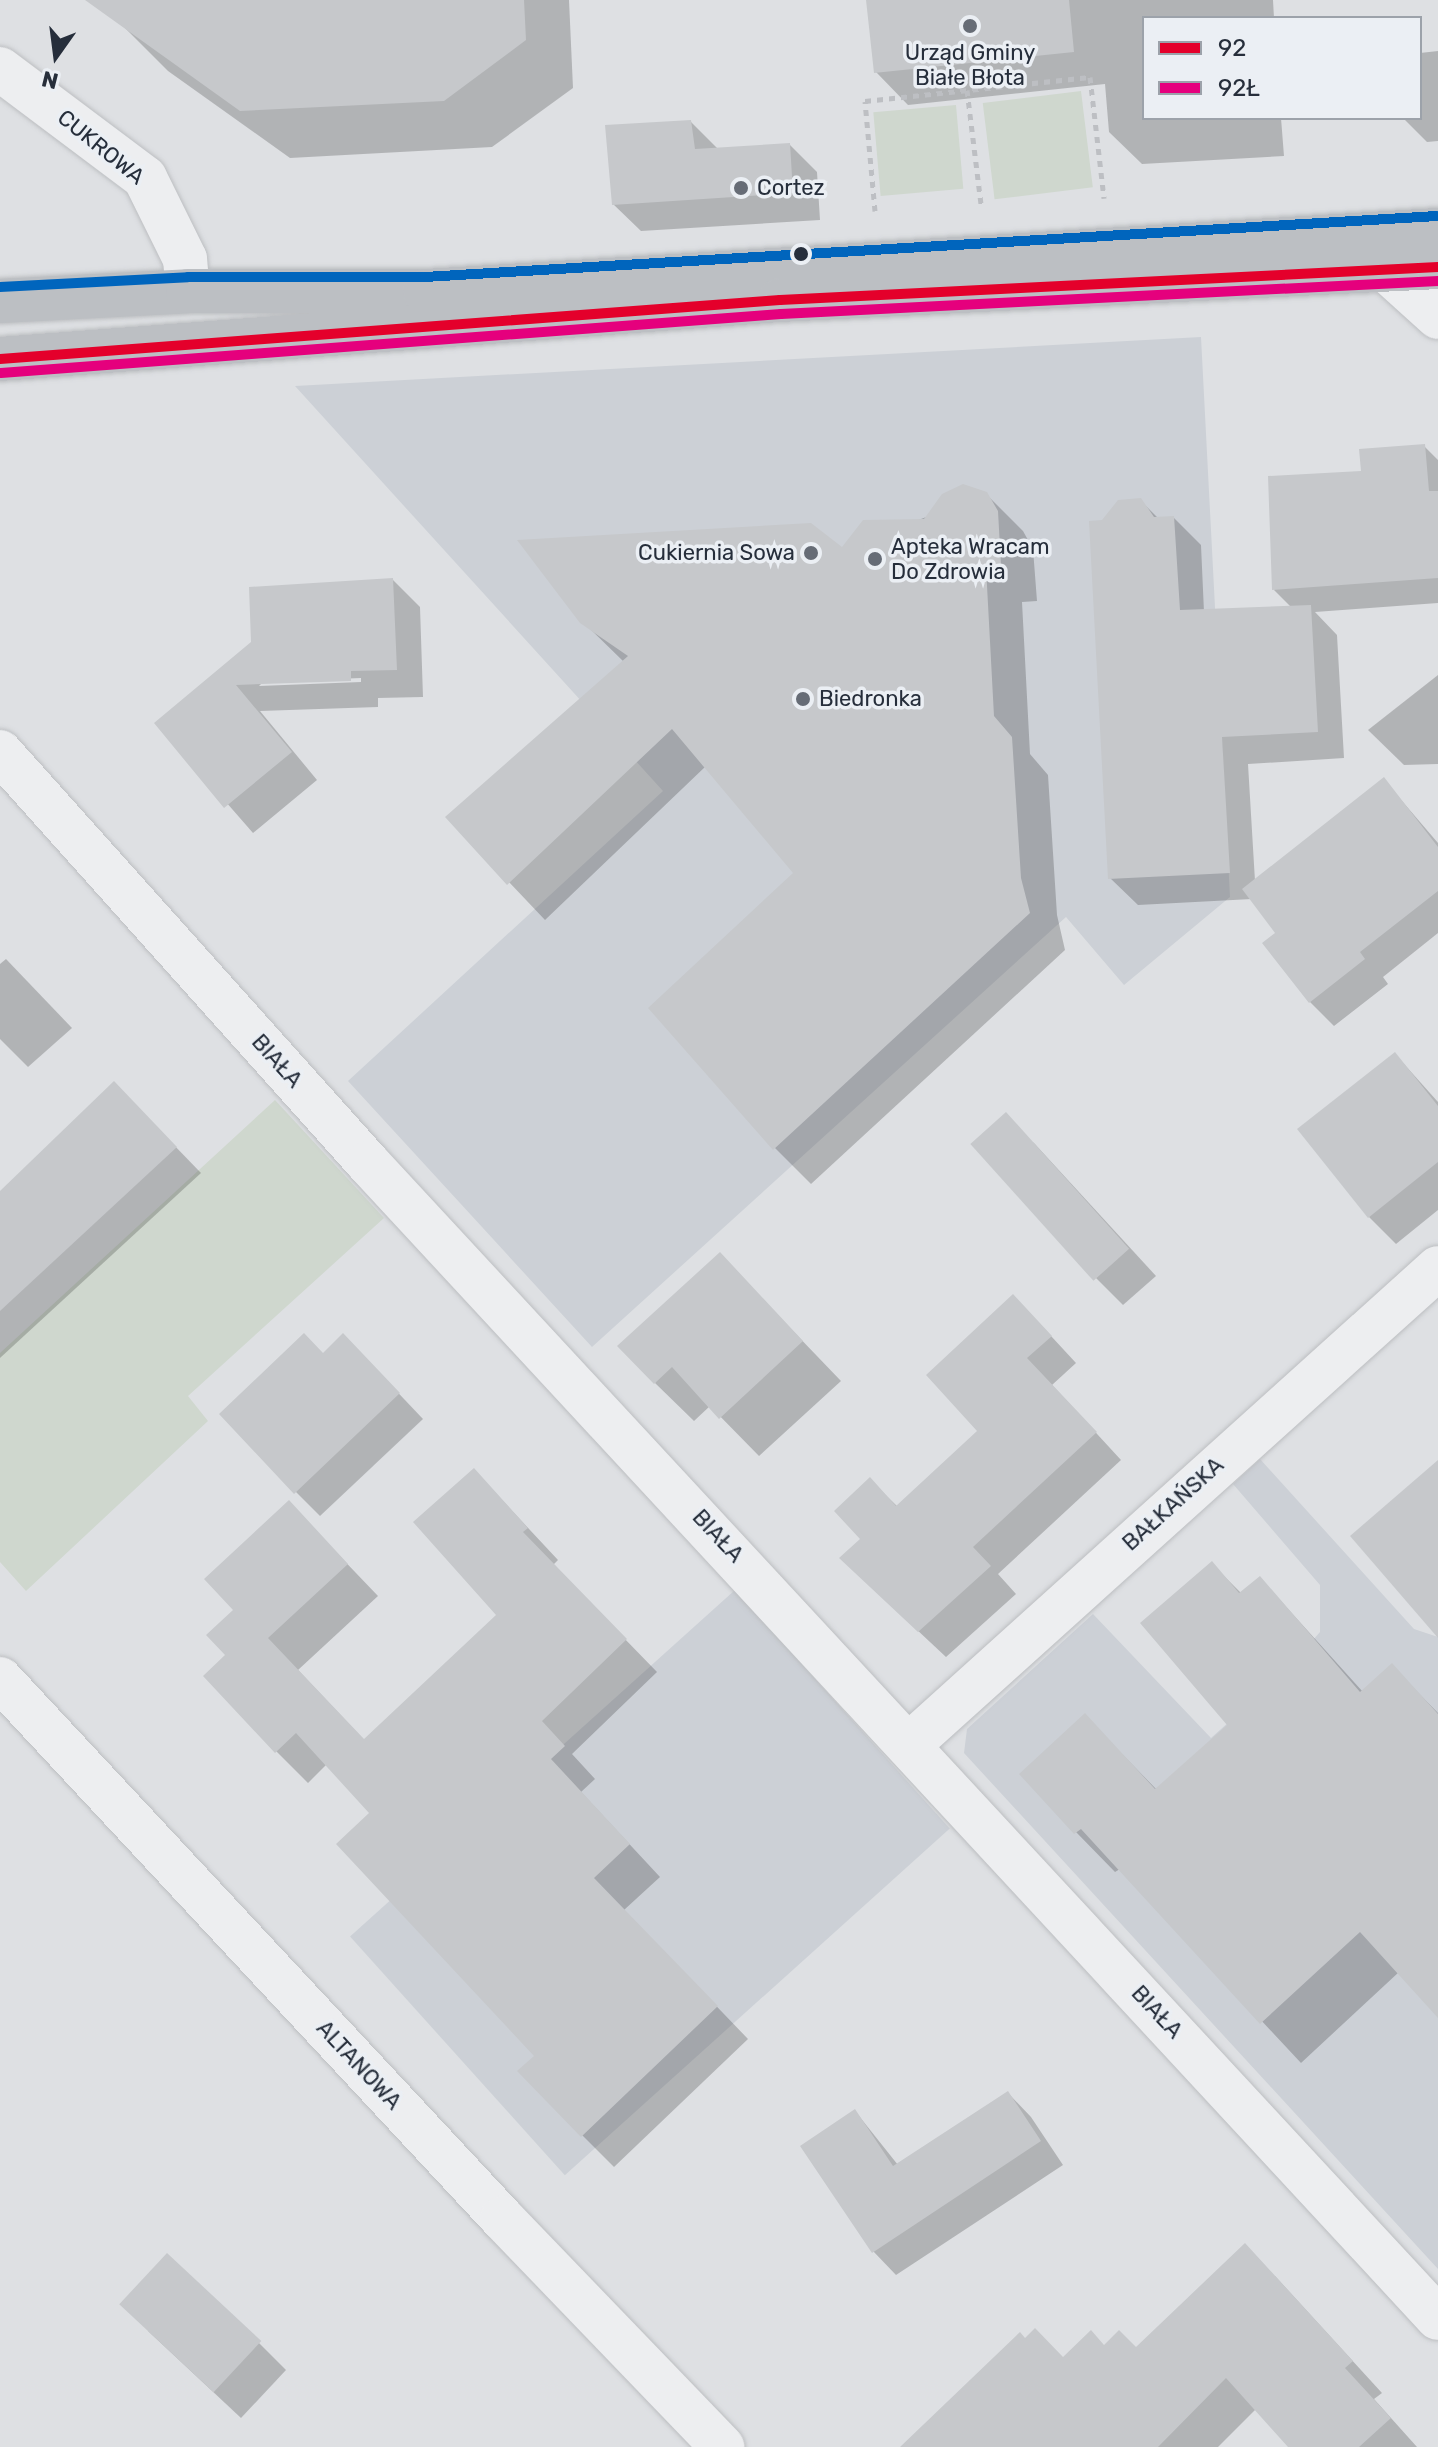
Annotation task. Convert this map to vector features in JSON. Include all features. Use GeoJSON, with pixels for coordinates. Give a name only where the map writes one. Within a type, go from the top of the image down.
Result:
{"type":"FeatureCollection","features":[{"type":"Feature","properties":{"kind":"main road"},"geometry":{"type":"LineString","coordinates":[[0,301],[188,291],[425,291],[1438,230]]}},
{"type":"Feature","properties":{"kind":"main road"},"geometry":{"type":"LineString","coordinates":[[0,359],[780,300],[1438,267]]}},
{"type":"Feature","properties":{"kind":"street","name":"CUKROWA"},"geometry":{"type":"LineString","coordinates":[[0,69],[145,178],[167,216],[185,259],[188,291]]}},
{"type":"Feature","properties":{"kind":"street"},"geometry":{"type":"LineString","coordinates":[[1308,237],[1361,249],[1391,270],[1438,317]]}},
{"type":"Feature","properties":{"kind":"street","name":"BIAŁA"},"geometry":{"type":"LineString","coordinates":[[0,752],[368,1163],[911,1743],[1438,2318]]}},
{"type":"Feature","properties":{"kind":"street","name":"BAŁKAŃSKA"},"geometry":{"type":"LineString","coordinates":[[911,1743],[1438,1268]]}},
{"type":"Feature","properties":{"kind":"street","name":"ALTANOWA"},"geometry":{"type":"LineString","coordinates":[[0,1679],[722,2447]]}},
{"type":"Feature","properties":{"kind":"path"},"geometry":{"type":"LineString","coordinates":[[876,220],[865,101],[1090,77],[1105,211]]}},
{"type":"Feature","properties":{"kind":"path"},"geometry":{"type":"LineString","coordinates":[[967,90],[982,215]]}},
{"type":"Feature","properties":{"kind":"shaded area"},"geometry":{"type":"Polygon","coordinates":[[[1081,91],[1093,187],[995,199],[983,103],[1081,91]]]}},
{"type":"Feature","properties":{"kind":"shaded area"},"geometry":{"type":"Polygon","coordinates":[[[956,105],[963,189],[881,196],[873,112],[956,105]]]}},
{"type":"Feature","properties":{"kind":"shaded area"},"geometry":{"type":"Polygon","coordinates":[[[1201,337],[1230,897],[1124,985],[1066,917],[592,1347],[348,1081],[663,791],[295,386],[1201,337]]]}},
{"type":"Feature","properties":{"kind":"shaded area"},"geometry":{"type":"Polygon","coordinates":[[[275,1100],[384,1218],[188,1396],[208,1421],[26,1591],[0,1562],[0,1353],[275,1100]]]}},
{"type":"Feature","properties":{"kind":"shaded area"},"geometry":{"type":"Polygon","coordinates":[[[1260,1459],[1414,1629],[1438,1637],[1438,2269],[964,1753],[967,1729],[1093,1614],[1211,1738],[1285,1672],[1320,1632],[1320,1585],[1233,1484],[1260,1459]]]}},
{"type":"Feature","properties":{"kind":"shaded area"},"geometry":{"type":"Polygon","coordinates":[[[735,1590],[950,1829],[565,2175],[350,1937],[735,1590]]]}},
{"type":"Feature","properties":{"kind":"building"},"geometry":{"type":"Polygon","coordinates":[[[85,0],[524,0],[526,40],[444,101],[240,111],[85,0]]]}},
{"type":"Feature","properties":{"kind":"building","name":"Urząd Gminy Białe Błota"},"geometry":{"type":"Polygon","coordinates":[[[866,0],[1069,0],[1074,52],[874,73],[866,0]]]}},
{"type":"Feature","properties":{"kind":"building"},"geometry":{"type":"Polygon","coordinates":[[[691,120],[695,149],[790,143],[793,193],[612,205],[605,125],[691,120]]]}},
{"type":"Feature","properties":{"kind":"building"},"geometry":{"type":"Polygon","coordinates":[[[1425,444],[1429,491],[1438,491],[1438,578],[1272,590],[1268,476],[1361,471],[1359,449],[1425,444]]]}},
{"type":"Feature","properties":{"kind":"building"},"geometry":{"type":"Polygon","coordinates":[[[963,484],[987,492],[998,511],[1001,565],[986,567],[994,716],[1012,737],[1021,878],[1030,913],[773,1150],[648,1008],[793,873],[672,729],[507,885],[445,817],[628,656],[580,623],[517,540],[811,523],[842,547],[863,520],[924,519],[942,494],[963,484]]]}},
{"type":"Feature","properties":{"kind":"building"},"geometry":{"type":"Polygon","coordinates":[[[1141,498],[1154,517],[1174,516],[1180,610],[1311,605],[1318,732],[1222,737],[1230,873],[1108,879],[1089,521],[1102,520],[1118,500],[1141,498]]]}},
{"type":"Feature","properties":{"kind":"building"},"geometry":{"type":"Polygon","coordinates":[[[393,578],[397,670],[351,671],[351,681],[236,685],[292,752],[224,808],[154,723],[251,642],[249,587],[393,578]]]}},
{"type":"Feature","properties":{"kind":"building"},"geometry":{"type":"Polygon","coordinates":[[[1384,777],[1438,847],[1438,891],[1360,952],[1365,959],[1309,1003],[1262,943],[1275,933],[1242,889],[1384,777]]]}},
{"type":"Feature","properties":{"kind":"building"},"geometry":{"type":"Polygon","coordinates":[[[1395,1052],[1438,1106],[1438,1162],[1368,1218],[1297,1129],[1395,1052]]]}},
{"type":"Feature","properties":{"kind":"building"},"geometry":{"type":"Polygon","coordinates":[[[114,1081],[177,1147],[0,1311],[0,1191],[114,1081]]]}},
{"type":"Feature","properties":{"kind":"building"},"geometry":{"type":"Polygon","coordinates":[[[1006,1112],[1129,1249],[1093,1281],[970,1144],[1006,1112]]]}},
{"type":"Feature","properties":{"kind":"building"},"geometry":{"type":"Polygon","coordinates":[[[720,1252],[803,1341],[719,1419],[672,1367],[654,1384],[617,1346],[720,1252]]]}},
{"type":"Feature","properties":{"kind":"building"},"geometry":{"type":"Polygon","coordinates":[[[1013,1294],[1052,1336],[1027,1358],[1097,1432],[973,1547],[991,1566],[918,1632],[839,1558],[860,1539],[834,1511],[870,1477],[896,1506],[977,1431],[926,1375],[1013,1294]]]}},
{"type":"Feature","properties":{"kind":"building"},"geometry":{"type":"Polygon","coordinates":[[[304,1333],[323,1353],[343,1333],[400,1393],[294,1494],[219,1414],[304,1333]]]}},
{"type":"Feature","properties":{"kind":"building"},"geometry":{"type":"Polygon","coordinates":[[[1438,1460],[1438,1638],[1350,1536],[1438,1460]]]}},
{"type":"Feature","properties":{"kind":"building"},"geometry":{"type":"Polygon","coordinates":[[[474,1468],[528,1528],[523,1532],[627,1639],[542,1721],[565,1746],[551,1759],[630,1844],[594,1878],[718,2006],[581,2137],[517,2071],[534,2056],[336,1844],[369,1813],[296,1733],[275,1753],[203,1676],[225,1655],[206,1635],[233,1610],[204,1579],[289,1500],[348,1564],[268,1638],[364,1739],[496,1615],[413,1522],[474,1468]]]}},
{"type":"Feature","properties":{"kind":"building"},"geometry":{"type":"Polygon","coordinates":[[[1212,1561],[1239,1593],[1260,1576],[1360,1692],[1392,1663],[1438,1714],[1438,2018],[1360,1932],[1260,2024],[1081,1829],[1074,1834],[1019,1774],[1085,1713],[1155,1789],[1227,1725],[1140,1623],[1212,1561]]]}},
{"type":"Feature","properties":{"kind":"building"},"geometry":{"type":"Polygon","coordinates":[[[1008,2091],[1041,2141],[872,2253],[800,2146],[855,2109],[893,2166],[1008,2091]]]}},
{"type":"Feature","properties":{"kind":"building"},"geometry":{"type":"Polygon","coordinates":[[[1245,2243],[1353,2361],[1345,2368],[1391,2418],[1359,2447],[1288,2447],[1226,2378],[1158,2447],[900,2447],[1020,2332],[1025,2338],[1035,2328],[1063,2357],[1091,2330],[1104,2345],[1119,2330],[1136,2347],[1245,2243]]]}},
{"type":"Feature","properties":{"kind":"building"},"geometry":{"type":"Polygon","coordinates":[[[167,2253],[261,2341],[214,2392],[119,2304],[167,2253]]]}},
{"type":"Feature","properties":{"kind":"transit line"},"geometry":{"type":"LineString","coordinates":[[0,287],[188,277],[425,277],[1437,216]]}},
{"type":"Feature","properties":{"kind":"transit line","name":"92"},"geometry":{"type":"LineString","coordinates":[[0,359],[780,300],[1438,267]]}},
{"type":"Feature","properties":{"kind":"transit line","name":"92Ł"},"geometry":{"type":"LineString","coordinates":[[1,373],[781,314],[1438,281]]}},
{"type":"Feature","properties":{"kind":"place","name":"Urząd Gminy Białe Błota"},"geometry":{"type":"Point","coordinates":[970,26]}},
{"type":"Feature","properties":{"kind":"place","name":"Cortez"},"geometry":{"type":"Point","coordinates":[741,188]}},
{"type":"Feature","properties":{"kind":"place","name":"Cukiernia Sowa"},"geometry":{"type":"Point","coordinates":[811,553]}},
{"type":"Feature","properties":{"kind":"place","name":"Apteka Wracam Do Zdrowia"},"geometry":{"type":"Point","coordinates":[875,559]}},
{"type":"Feature","properties":{"kind":"place","name":"Biedronka"},"geometry":{"type":"Point","coordinates":[803,699]}}]}
